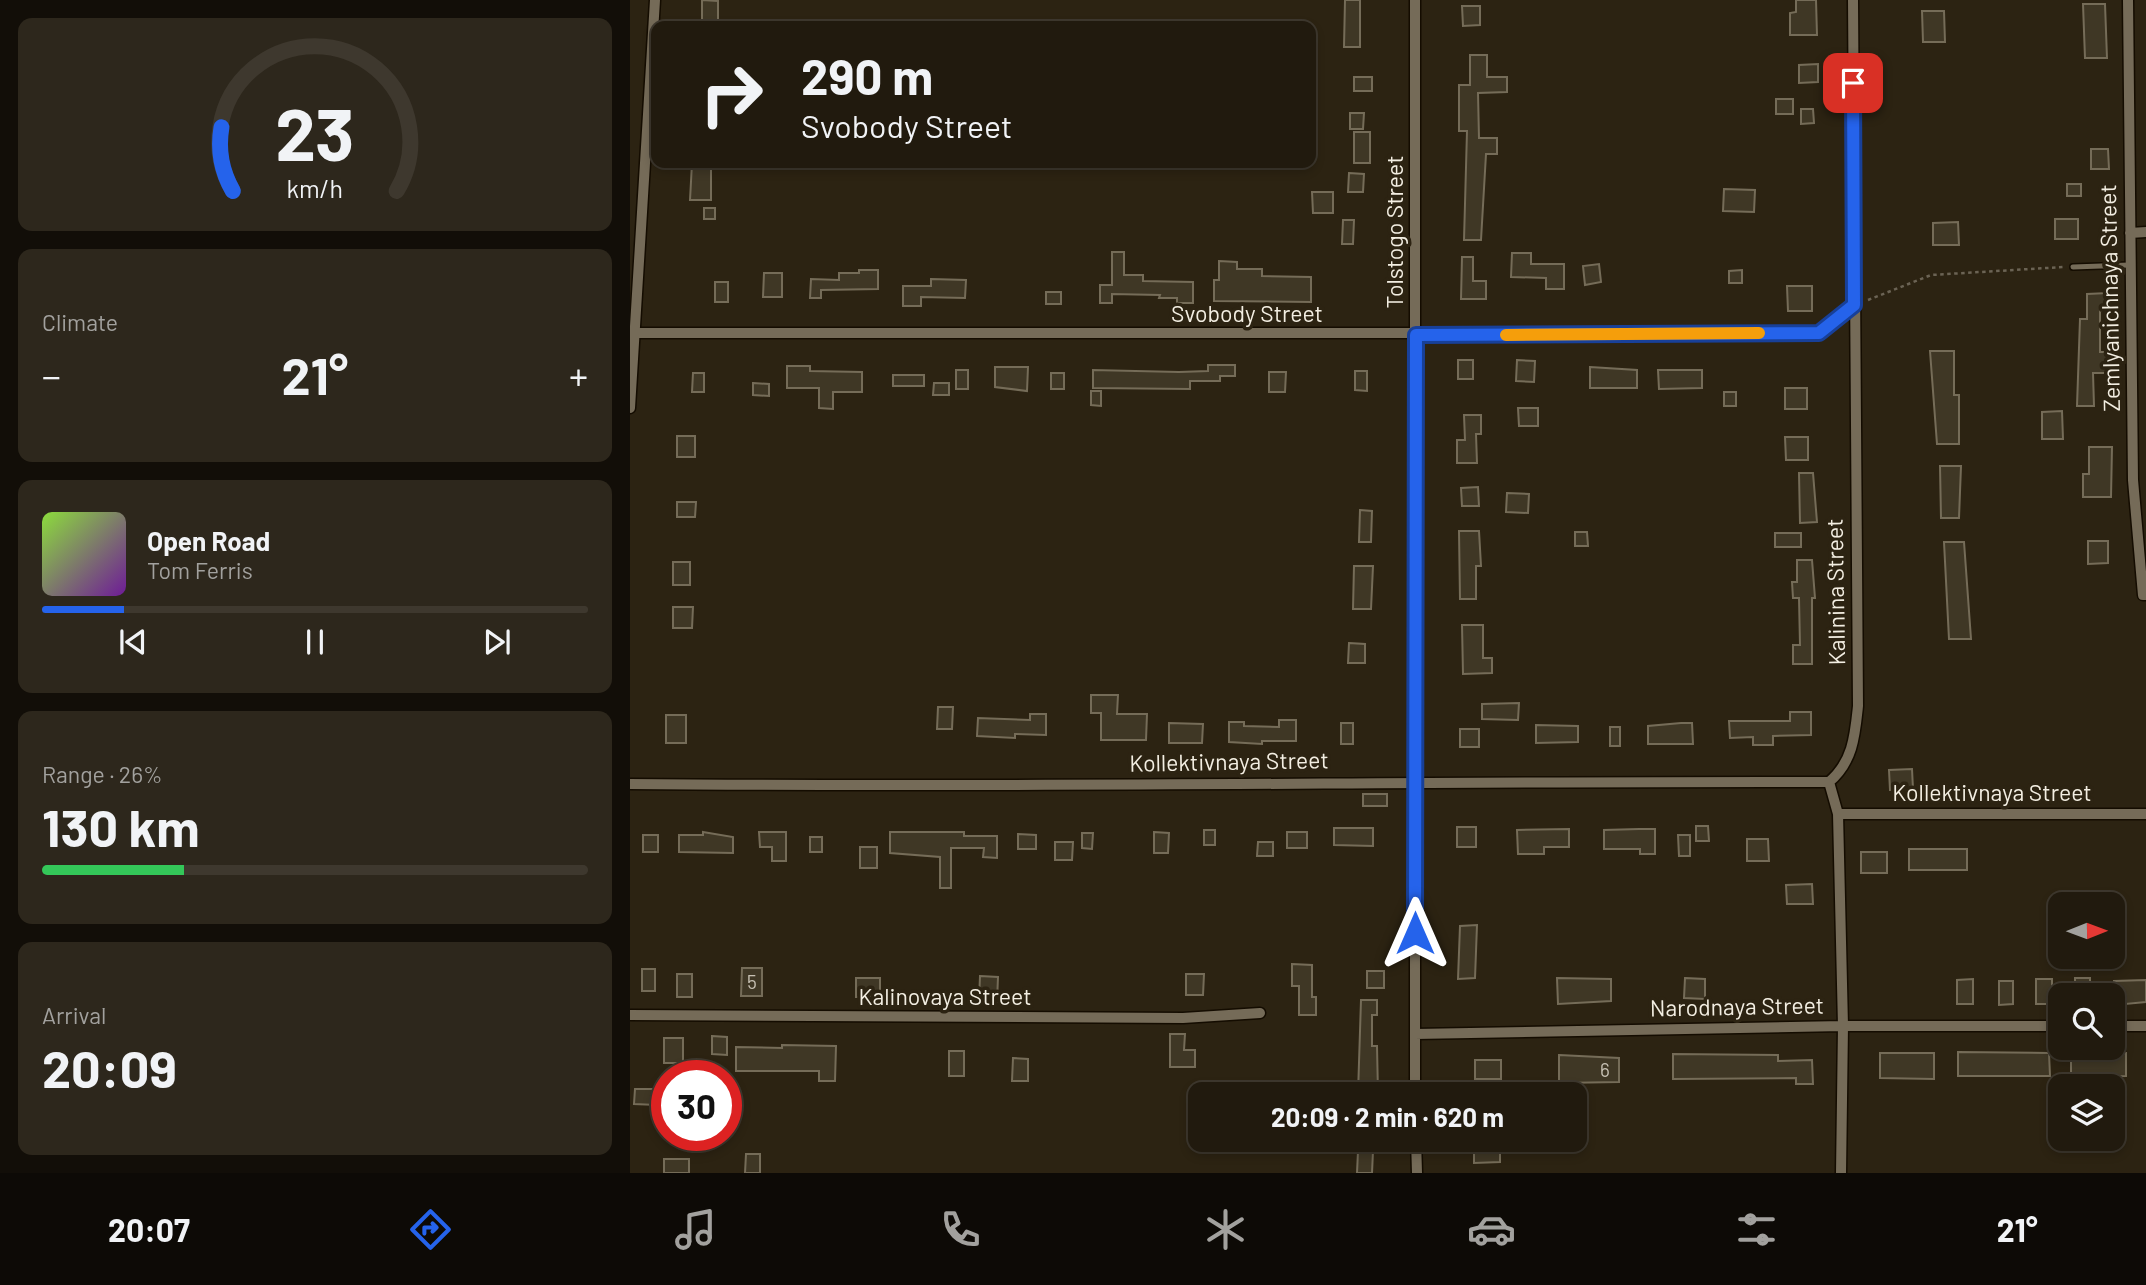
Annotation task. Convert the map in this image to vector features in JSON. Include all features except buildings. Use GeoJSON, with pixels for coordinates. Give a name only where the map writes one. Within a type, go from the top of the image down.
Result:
{"type":"FeatureCollection","features":[{"type":"Feature","properties":{"kind":"street"},"geometry":{"type":"LineString","coordinates":[[654,21],[655,0]]}},
{"type":"Feature","properties":{"kind":"street","name":"Tolstogo Street"},"geometry":{"type":"LineString","coordinates":[[1415,0],[1415,1082]]}},
{"type":"Feature","properties":{"kind":"street","name":"Kalinina Street"},"geometry":{"type":"LineString","coordinates":[[1829,782],[1841,772],[1854,746],[1858,706],[1853,0]]}},
{"type":"Feature","properties":{"kind":"street","name":"Zemlyanichnaya Street"},"geometry":{"type":"LineString","coordinates":[[2128,0],[2133,480],[2145,595]]}},
{"type":"Feature","properties":{"kind":"street"},"geometry":{"type":"LineString","coordinates":[[630,408],[632,333],[651,102]]}},
{"type":"Feature","properties":{"kind":"street"},"geometry":{"type":"LineString","coordinates":[[2130,233],[2146,232]]}},
{"type":"Feature","properties":{"kind":"street","name":"Svobody Street"},"geometry":{"type":"LineString","coordinates":[[632,333],[1819,333],[1854,305]]}},
{"type":"Feature","properties":{"kind":"street","name":"Kollektivnaya Street"},"geometry":{"type":"LineString","coordinates":[[630,784],[963,786],[1415,781],[1829,782]]}},
{"type":"Feature","properties":{"kind":"street"},"geometry":{"type":"LineString","coordinates":[[1829,782],[1838,814],[1843,1026],[1841,1173]]}},
{"type":"Feature","properties":{"kind":"street","name":"Kollektivnaya Street"},"geometry":{"type":"LineString","coordinates":[[1838,814],[2146,814]]}},
{"type":"Feature","properties":{"kind":"street","name":"Kalinovaya Street"},"geometry":{"type":"LineString","coordinates":[[630,1015],[1142,1018],[1260,1013]]}},
{"type":"Feature","properties":{"kind":"street","name":"Narodnaya Street"},"geometry":{"type":"LineString","coordinates":[[1415,1034],[1843,1026],[2048,1026]]}},
{"type":"Feature","properties":{"kind":"street"},"geometry":{"type":"LineString","coordinates":[[2125,1026],[2146,1026]]}},
{"type":"Feature","properties":{"kind":"street"},"geometry":{"type":"LineString","coordinates":[[1416,1152],[1417,1173]]}},
{"type":"Feature","properties":{"kind":"lane"},"geometry":{"type":"LineString","coordinates":[[2073,267],[2130,265]]}},
{"type":"Feature","properties":{"kind":"path"},"geometry":{"type":"LineString","coordinates":[[1854,305],[1931,275],[2073,267]]}},
{"type":"Feature","properties":{"kind":"slow traffic"},"geometry":{"type":"LineString","coordinates":[[1506,335],[1759,333]]}},
{"type":"Feature","properties":{"kind":"route"},"geometry":{"type":"LineString","coordinates":[[1415,933],[1416,335],[1819,333],[1854,305],[1853,83]]}}]}
